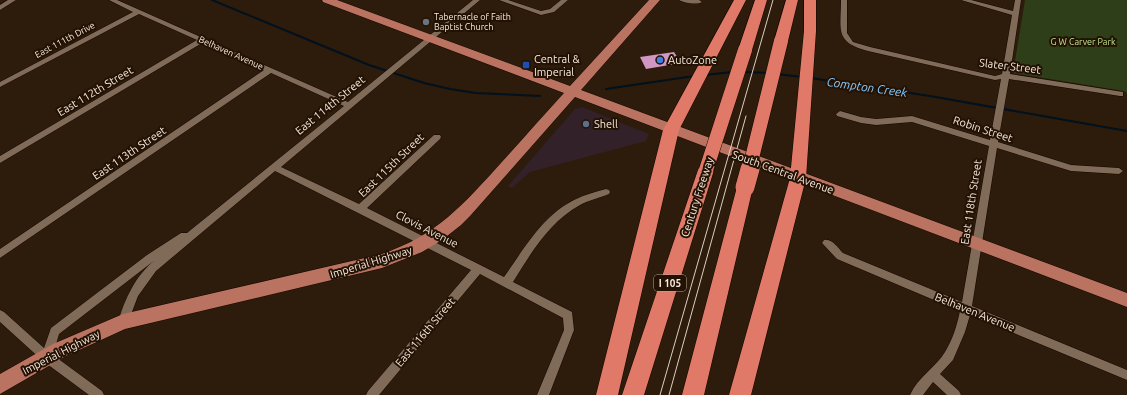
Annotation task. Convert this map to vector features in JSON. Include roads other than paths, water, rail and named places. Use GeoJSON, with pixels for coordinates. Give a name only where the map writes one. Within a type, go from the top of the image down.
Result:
{"type":"FeatureCollection","features":[{"type":"Feature","properties":{"kind":"highway"},"geometry":{"type":"LineString","coordinates":[[607,395],[671,130],[740,0]]}},
{"type":"Feature","properties":{"kind":"highway","name":"Century Freeway"},"geometry":{"type":"LineString","coordinates":[[633,395],[761,0]]}},
{"type":"Feature","properties":{"kind":"highway"},"geometry":{"type":"LineString","coordinates":[[693,395],[792,0]]}},
{"type":"Feature","properties":{"kind":"highway"},"geometry":{"type":"LineString","coordinates":[[740,395],[798,178],[810,32],[810,0]]}},
{"type":"Feature","properties":{"kind":"main road","name":"South Central Avenue"},"geometry":{"type":"LineString","coordinates":[[327,0],[574,92],[798,178],[1127,300]]}},
{"type":"Feature","properties":{"kind":"main road","name":"Imperial Highway"},"geometry":{"type":"LineString","coordinates":[[0,385],[47,356],[83,338],[123,322],[382,261],[413,250],[427,242],[452,225],[465,212],[655,0]]}},
{"type":"Feature","properties":{"kind":"street"},"geometry":{"type":"LineString","coordinates":[[0,8],[13,0]]}},
{"type":"Feature","properties":{"kind":"street","name":"Belhaven Avenue"},"geometry":{"type":"LineString","coordinates":[[112,0],[349,105]]}},
{"type":"Feature","properties":{"kind":"street","name":"East 114th Street"},"geometry":{"type":"LineString","coordinates":[[123,322],[128,304],[138,285],[152,268],[197,229],[477,0]]}},
{"type":"Feature","properties":{"kind":"street"},"geometry":{"type":"LineString","coordinates":[[502,0],[541,12],[552,11],[565,0]]}},
{"type":"Feature","properties":{"kind":"street"},"geometry":{"type":"LineString","coordinates":[[682,0],[699,2]]}},
{"type":"Feature","properties":{"kind":"street","name":"Slater Street"},"geometry":{"type":"LineString","coordinates":[[844,0],[844,34],[851,43],[880,53],[995,78],[1007,76],[1120,94]]}},
{"type":"Feature","properties":{"kind":"street"},"geometry":{"type":"LineString","coordinates":[[964,0],[1016,14]]}},
{"type":"Feature","properties":{"kind":"street","name":"East 118th Street"},"geometry":{"type":"LineString","coordinates":[[916,395],[948,356],[960,332],[966,308],[1000,104],[1007,76],[1018,0]]}},
{"type":"Feature","properties":{"kind":"street","name":"East 111th Drive"},"geometry":{"type":"LineString","coordinates":[[0,85],[138,12]]}},
{"type":"Feature","properties":{"kind":"street","name":"East 112th Street"},"geometry":{"type":"LineString","coordinates":[[0,160],[202,40]]}},
{"type":"Feature","properties":{"kind":"street","name":"East 113th Street"},"geometry":{"type":"LineString","coordinates":[[0,254],[270,70]]}},
{"type":"Feature","properties":{"kind":"street","name":"Robin Street"},"geometry":{"type":"LineString","coordinates":[[840,114],[861,120],[876,122],[912,119],[1071,168],[1119,171]]}},
{"type":"Feature","properties":{"kind":"street","name":"East 115th Street"},"geometry":{"type":"LineString","coordinates":[[360,209],[437,137]]}},
{"type":"Feature","properties":{"kind":"street","name":"Clovis Avenue"},"geometry":{"type":"LineString","coordinates":[[274,167],[427,242],[568,315],[569,330],[544,395]]}},
{"type":"Feature","properties":{"kind":"street"},"geometry":{"type":"LineString","coordinates":[[506,283],[555,217],[572,205],[606,192]]}},
{"type":"Feature","properties":{"kind":"street","name":"East 114th Street"},"geometry":{"type":"LineString","coordinates":[[47,356],[55,330],[150,258],[176,240],[197,229]]}},
{"type":"Feature","properties":{"kind":"street","name":"Belhaven Avenue"},"geometry":{"type":"LineString","coordinates":[[827,243],[840,256],[1127,374]]}},
{"type":"Feature","properties":{"kind":"street","name":"East 116th Street"},"geometry":{"type":"LineString","coordinates":[[372,395],[478,269]]}},
{"type":"Feature","properties":{"kind":"street"},"geometry":{"type":"LineString","coordinates":[[0,314],[47,356],[98,395]]}},
{"type":"Feature","properties":{"kind":"street"},"geometry":{"type":"LineString","coordinates":[[932,374],[955,395]]}},
{"type":"Feature","properties":{"kind":"waterway"},"geometry":{"type":"LineString","coordinates":[[212,0],[369,65],[424,83],[476,93],[540,96]]}},
{"type":"Feature","properties":{"kind":"waterway","name":"Compton Creek"},"geometry":{"type":"LineString","coordinates":[[705,75],[732,72]]}},
{"type":"Feature","properties":{"kind":"waterway","name":"Compton Creek"},"geometry":{"type":"LineString","coordinates":[[743,72],[768,73]]}},
{"type":"Feature","properties":{"kind":"waterway","name":"Compton Creek"},"geometry":{"type":"LineString","coordinates":[[777,74],[802,77]]}},
{"type":"Feature","properties":{"kind":"waterway","name":"Compton Creek"},"geometry":{"type":"LineString","coordinates":[[606,89],[694,76]]}},
{"type":"Feature","properties":{"kind":"waterway","name":"Compton Creek"},"geometry":{"type":"LineString","coordinates":[[811,78],[930,96],[1127,131]]}},
{"type":"Feature","properties":{"kind":"tram line"},"geometry":{"type":"LineString","coordinates":[[660,395],[773,0]]}},
{"type":"Feature","properties":{"kind":"tram line"},"geometry":{"type":"LineString","coordinates":[[669,395],[746,116]]}},
{"type":"Feature","properties":{"kind":"place","name":"Tabernacle of Faith Baptist Church"},"geometry":{"type":"Point","coordinates":[426,22]}},
{"type":"Feature","properties":{"kind":"place","name":"AutoZone"},"geometry":{"type":"Point","coordinates":[660,60]}},
{"type":"Feature","properties":{"kind":"place","name":"Central & Imperial"},"geometry":{"type":"Point","coordinates":[526,65]}},
{"type":"Feature","properties":{"kind":"place","name":"Shell"},"geometry":{"type":"Point","coordinates":[586,124]}},
{"type":"Feature","properties":{"kind":"park label","name":"G W Carver Park"},"geometry":{"type":"Point","coordinates":[1083,42]}}]}
